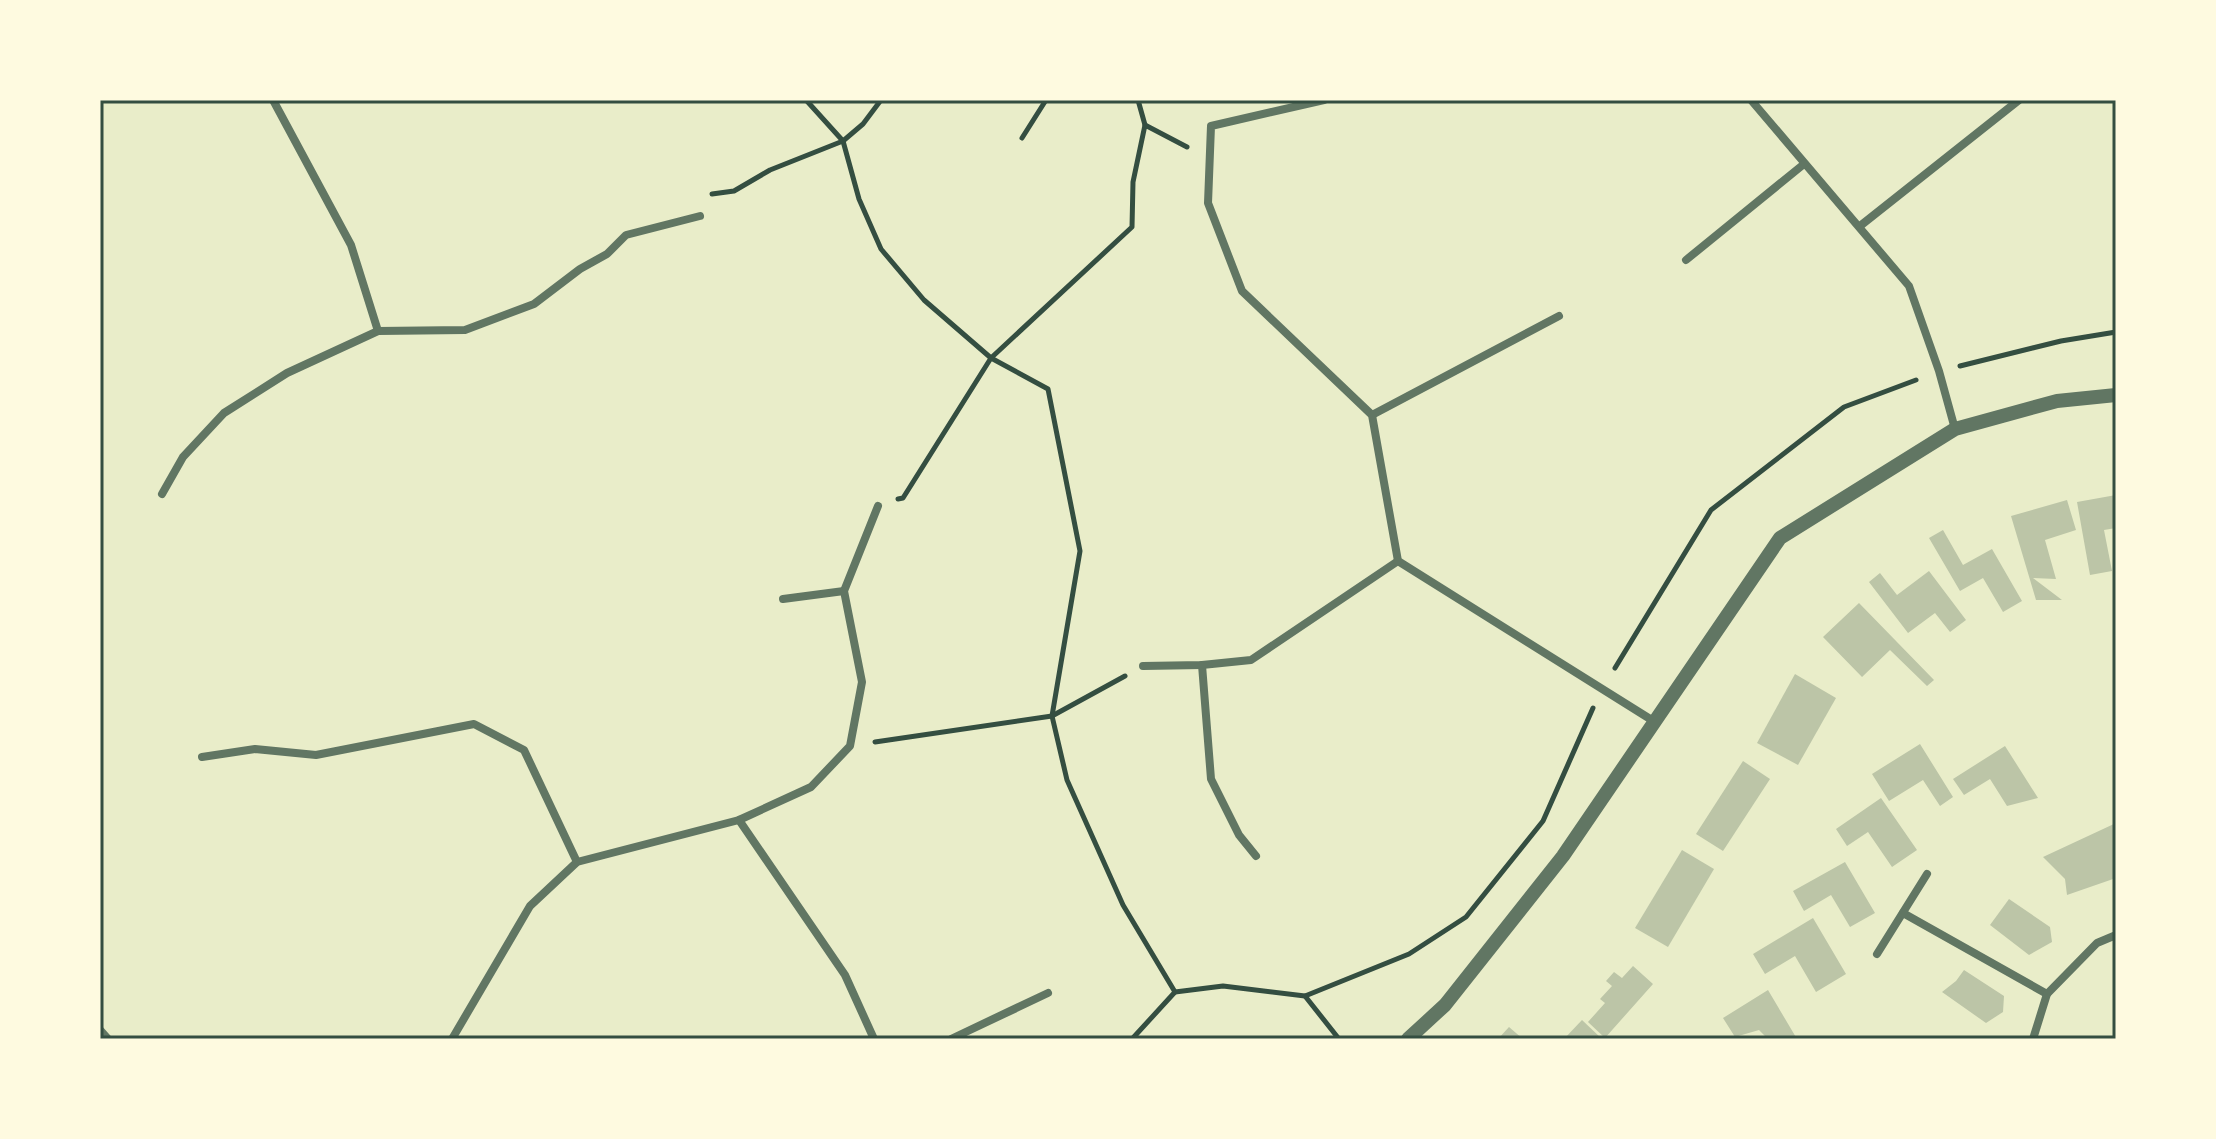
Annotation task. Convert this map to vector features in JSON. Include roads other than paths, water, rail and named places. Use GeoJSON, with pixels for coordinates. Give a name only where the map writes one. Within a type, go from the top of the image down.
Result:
{"type":"FeatureCollection","features":[{"type":"Feature","properties":{"kind":"street"},"geometry":{"type":"LineString","coordinates":[[273,100],[351,245],[378,331]]}},
{"type":"Feature","properties":{"kind":"street"},"geometry":{"type":"LineString","coordinates":[[1324,100],[1211,126],[1208,203],[1242,291],[1372,415],[1398,561],[1655,722]]}},
{"type":"Feature","properties":{"kind":"street"},"geometry":{"type":"LineString","coordinates":[[1751,100],[1909,286],[1939,371],[1955,429]]}},
{"type":"Feature","properties":{"kind":"street"},"geometry":{"type":"LineString","coordinates":[[1860,226],[2019,100]]}},
{"type":"Feature","properties":{"kind":"street"},"geometry":{"type":"LineString","coordinates":[[1686,260],[1804,164]]}},
{"type":"Feature","properties":{"kind":"street"},"geometry":{"type":"LineString","coordinates":[[162,494],[183,457],[224,413],[287,373],[378,331],[465,330],[534,304],[580,269],[607,254],[626,235],[700,216]]}},
{"type":"Feature","properties":{"kind":"street"},"geometry":{"type":"LineString","coordinates":[[1372,415],[1559,316]]}},
{"type":"Feature","properties":{"kind":"street"},"geometry":{"type":"LineString","coordinates":[[1408,1039],[1445,1005],[1563,856],[1780,538],[1955,429],[2057,401],[2116,395]]}},
{"type":"Feature","properties":{"kind":"street"},"geometry":{"type":"LineString","coordinates":[[452,1039],[530,906],[577,862],[739,820],[811,787],[850,746],[862,682],[844,591],[878,506]]}},
{"type":"Feature","properties":{"kind":"street"},"geometry":{"type":"LineString","coordinates":[[1143,666],[1251,660],[1398,561]]}},
{"type":"Feature","properties":{"kind":"street"},"geometry":{"type":"LineString","coordinates":[[783,599],[844,591]]}},
{"type":"Feature","properties":{"kind":"street"},"geometry":{"type":"LineString","coordinates":[[1202,665],[1211,779],[1239,835],[1256,856]]}},
{"type":"Feature","properties":{"kind":"street"},"geometry":{"type":"LineString","coordinates":[[202,757],[255,749],[316,755],[474,724],[524,750],[577,862]]}},
{"type":"Feature","properties":{"kind":"street"},"geometry":{"type":"LineString","coordinates":[[739,820],[845,975],[874,1039]]}},
{"type":"Feature","properties":{"kind":"street"},"geometry":{"type":"LineString","coordinates":[[1877,954],[1927,874]]}},
{"type":"Feature","properties":{"kind":"street"},"geometry":{"type":"LineString","coordinates":[[1903,913],[2047,994]]}},
{"type":"Feature","properties":{"kind":"street"},"geometry":{"type":"LineString","coordinates":[[2033,1039],[2047,994],[2097,943],[2116,935]]}},
{"type":"Feature","properties":{"kind":"street"},"geometry":{"type":"LineString","coordinates":[[951,1039],[1048,993]]}},
{"type":"Feature","properties":{"kind":"street"},"geometry":{"type":"LineString","coordinates":[[100,1030],[108,1039]]}}]}
